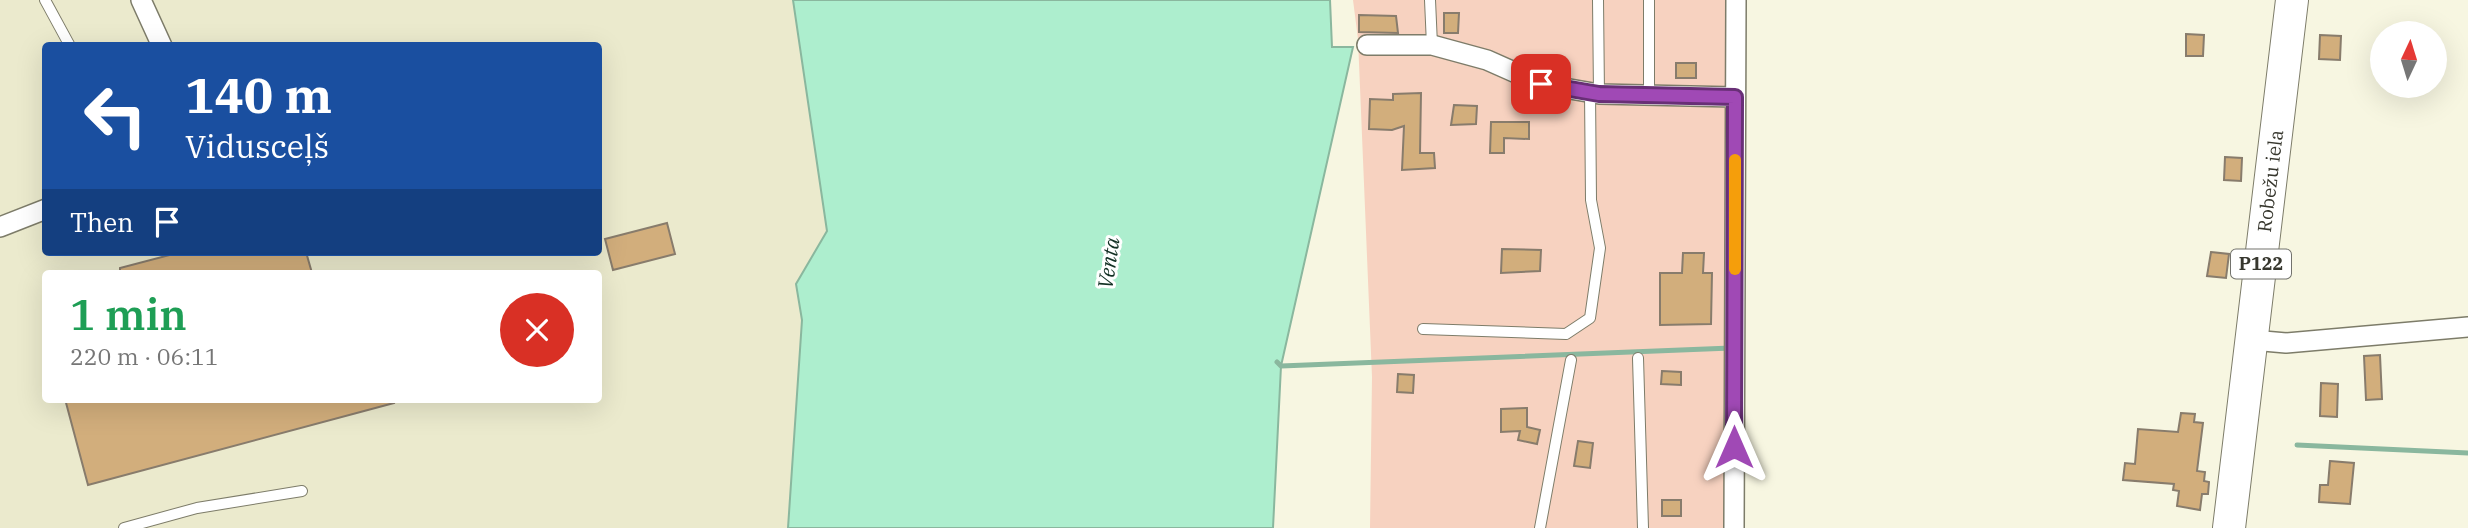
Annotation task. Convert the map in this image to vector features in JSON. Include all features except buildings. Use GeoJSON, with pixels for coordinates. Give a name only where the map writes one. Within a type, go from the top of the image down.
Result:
{"type":"FeatureCollection","features":[{"type":"Feature","properties":{"kind":"main road","name":"Robežu iela"},"geometry":{"type":"LineString","coordinates":[[2229,528],[2292,0]]}},
{"type":"Feature","properties":{"kind":"street"},"geometry":{"type":"LineString","coordinates":[[141,0],[160,42]]}},
{"type":"Feature","properties":{"kind":"street"},"geometry":{"type":"LineString","coordinates":[[1734,528],[1736,0]]}},
{"type":"Feature","properties":{"kind":"street"},"geometry":{"type":"LineString","coordinates":[[1367,45],[1432,45],[1487,60],[1541,84],[1595,93],[1735,97]]}},
{"type":"Feature","properties":{"kind":"street"},"geometry":{"type":"LineString","coordinates":[[0,227],[42,211]]}},
{"type":"Feature","properties":{"kind":"street"},"geometry":{"type":"LineString","coordinates":[[2252,340],[2286,343],[2468,327]]}},
{"type":"Feature","properties":{"kind":"lane"},"geometry":{"type":"LineString","coordinates":[[45,0],[68,42]]}},
{"type":"Feature","properties":{"kind":"lane"},"geometry":{"type":"LineString","coordinates":[[1430,0],[1432,45]]}},
{"type":"Feature","properties":{"kind":"lane"},"geometry":{"type":"LineString","coordinates":[[1423,329],[1566,334],[1590,318],[1600,248],[1591,200],[1598,0]]}},
{"type":"Feature","properties":{"kind":"lane"},"geometry":{"type":"LineString","coordinates":[[1649,0],[1649,95]]}},
{"type":"Feature","properties":{"kind":"lane"},"geometry":{"type":"LineString","coordinates":[[1638,358],[1643,528]]}},
{"type":"Feature","properties":{"kind":"lane"},"geometry":{"type":"LineString","coordinates":[[1540,528],[1571,360]]}},
{"type":"Feature","properties":{"kind":"lane"},"geometry":{"type":"LineString","coordinates":[[124,528],[197,508],[302,491]]}},
{"type":"Feature","properties":{"kind":"shaded area"},"geometry":{"type":"Polygon","coordinates":[[[0,0],[793,0],[827,231],[796,284],[802,320],[788,528],[0,528],[0,0]]]}},
{"type":"Feature","properties":{"kind":"shaded area"},"geometry":{"type":"Polygon","coordinates":[[[1353,0],[1728,0],[1724,528],[1370,528],[1372,377],[1358,39],[1353,0]]]}},
{"type":"Feature","properties":{"kind":"water","name":"Venta"},"geometry":{"type":"Polygon","coordinates":[[[793,0],[1330,0],[1332,47],[1353,47],[1281,366],[1273,528],[788,528],[802,320],[796,284],[827,231],[793,0]]]}},
{"type":"Feature","properties":{"kind":"waterway"},"geometry":{"type":"LineString","coordinates":[[1277,362],[1281,366],[1731,348]]}},
{"type":"Feature","properties":{"kind":"waterway"},"geometry":{"type":"LineString","coordinates":[[2297,445],[2468,453]]}},
{"type":"Feature","properties":{"kind":"slow traffic"},"geometry":{"type":"LineString","coordinates":[[1735,160],[1735,269]]}},
{"type":"Feature","properties":{"kind":"route"},"geometry":{"type":"LineString","coordinates":[[1541,84],[1599,94],[1735,97],[1734,447]]}}]}
